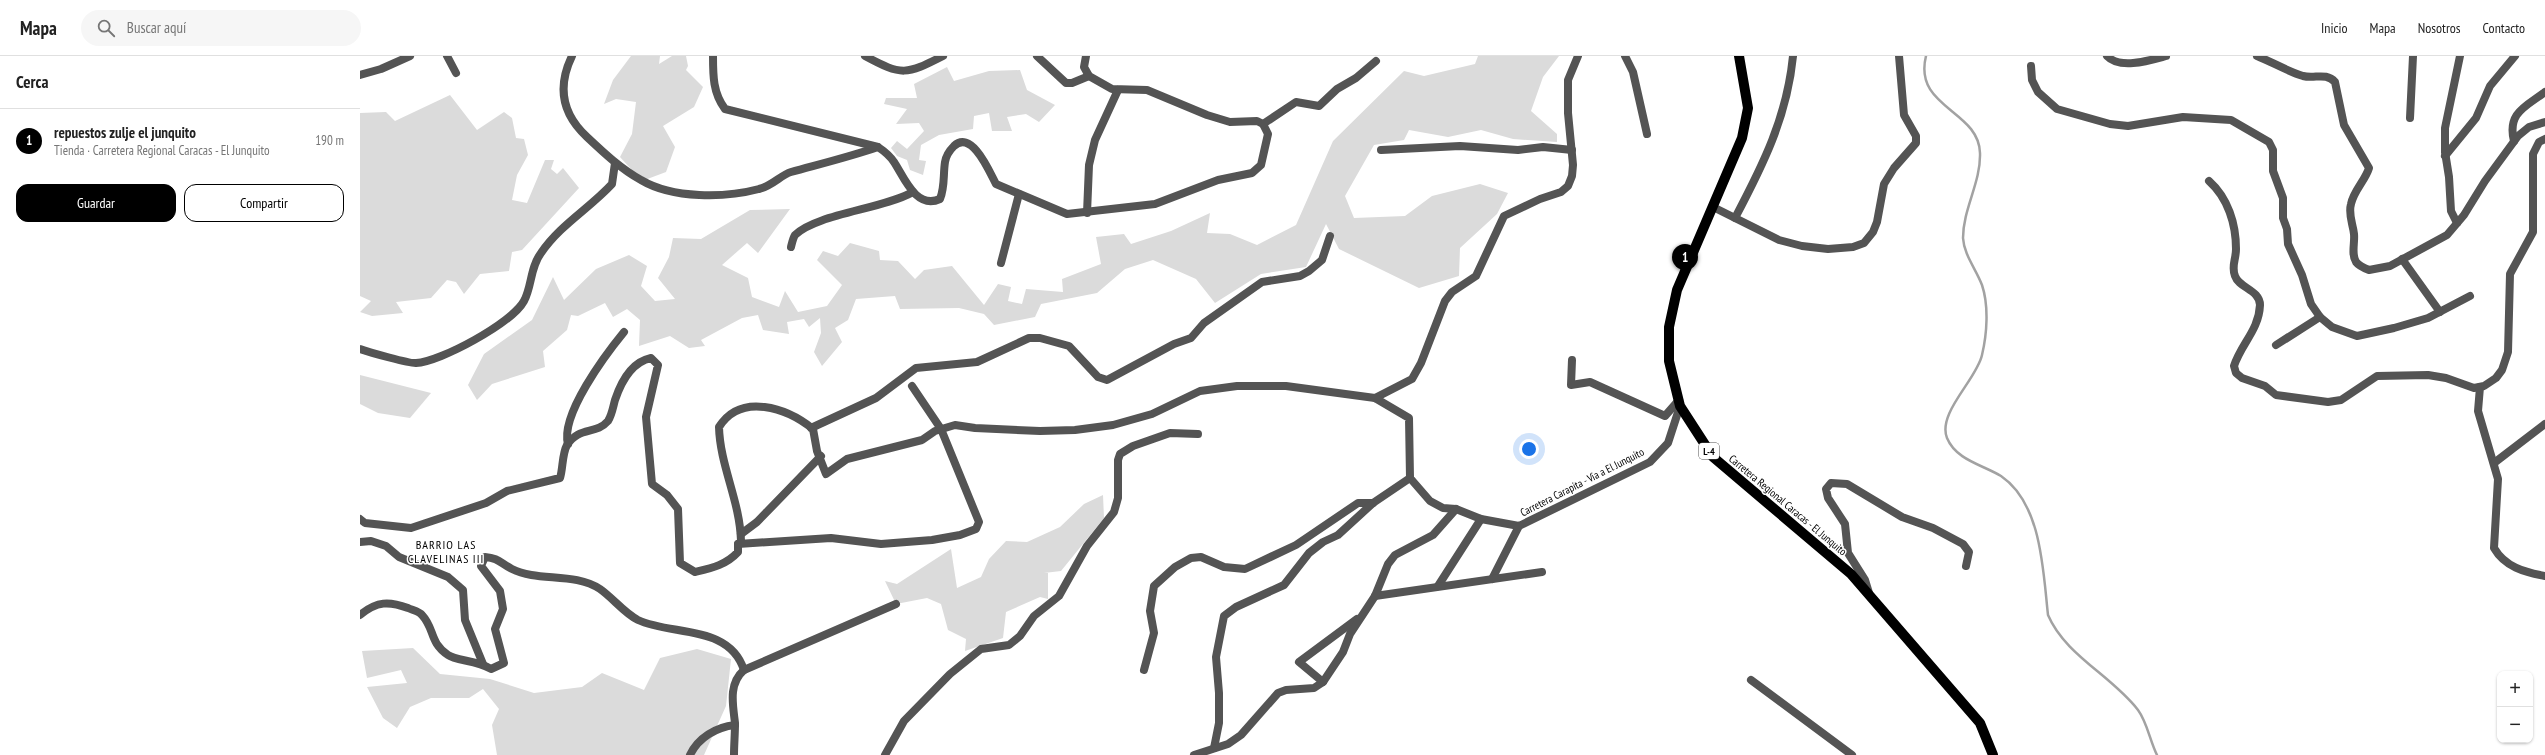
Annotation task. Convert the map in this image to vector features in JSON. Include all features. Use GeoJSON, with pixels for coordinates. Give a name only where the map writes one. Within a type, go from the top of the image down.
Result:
{"type":"FeatureCollection","features":[{"type":"Feature","properties":{"kind":"main road","name":"Carretera Regional Caracas - El Junquito"},"geometry":{"type":"LineString","coordinates":[[1739,56],[1748,108],[1742,138],[1677,290],[1669,327],[1669,361],[1680,403],[1713,457],[1851,574],[1980,723],[1993,755]]}},
{"type":"Feature","properties":{"kind":"street"},"geometry":{"type":"LineString","coordinates":[[360,75],[381,69],[410,56]]}},
{"type":"Feature","properties":{"kind":"street"},"geometry":{"type":"LineString","coordinates":[[447,56],[456,72]]}},
{"type":"Feature","properties":{"kind":"street"},"geometry":{"type":"LineString","coordinates":[[572,56],[562,86],[564,102],[577,128],[615,164],[642,181],[697,196],[760,189],[775,183],[789,173],[878,148]]}},
{"type":"Feature","properties":{"kind":"street"},"geometry":{"type":"LineString","coordinates":[[713,56],[713,80],[718,100],[725,109],[878,148],[894,161],[905,182],[913,192],[925,201],[935,201],[940,198],[943,191],[945,160],[950,150],[956,144],[962,143],[970,145],[983,158],[996,184],[1068,214],[1155,204],[1218,180],[1252,172],[1258,168],[1264,157],[1268,134],[1263,124],[1257,121],[1230,122],[1147,90],[1118,90],[1089,76],[1084,67],[1086,56]]}},
{"type":"Feature","properties":{"kind":"street"},"geometry":{"type":"LineString","coordinates":[[865,56],[890,69],[905,72],[924,66],[943,56]]}},
{"type":"Feature","properties":{"kind":"street"},"geometry":{"type":"LineString","coordinates":[[1037,56],[1066,83],[1072,84],[1089,76]]}},
{"type":"Feature","properties":{"kind":"street"},"geometry":{"type":"LineString","coordinates":[[1376,398],[1412,379],[1421,363],[1445,301],[1452,292],[1476,276],[1504,216],[1540,199],[1561,192],[1568,186],[1572,176],[1572,150],[1568,113],[1568,80],[1578,56]]}},
{"type":"Feature","properties":{"kind":"street"},"geometry":{"type":"LineString","coordinates":[[1625,56],[1633,72],[1647,134]]}},
{"type":"Feature","properties":{"kind":"street"},"geometry":{"type":"LineString","coordinates":[[1735,218],[1763,166],[1778,130],[1791,75],[1793,56]]}},
{"type":"Feature","properties":{"kind":"street"},"geometry":{"type":"LineString","coordinates":[[1713,207],[1779,240],[1802,246],[1828,249],[1853,247],[1864,243],[1874,232],[1884,184],[1916,142],[1916,136],[1904,115],[1900,56]]}},
{"type":"Feature","properties":{"kind":"street"},"geometry":{"type":"LineString","coordinates":[[2107,56],[2123,63],[2166,56]]}},
{"type":"Feature","properties":{"kind":"street"},"geometry":{"type":"LineString","coordinates":[[2257,56],[2305,76],[2324,76],[2331,78],[2335,82],[2344,125],[2369,168],[2351,204],[2350,218],[2354,235],[2354,256],[2356,262],[2368,270],[2378,270],[2447,235],[2514,141],[2529,127],[2545,122]]}},
{"type":"Feature","properties":{"kind":"street"},"geometry":{"type":"LineString","coordinates":[[2410,118],[2413,56]]}},
{"type":"Feature","properties":{"kind":"street"},"geometry":{"type":"LineString","coordinates":[[2457,223],[2451,211],[2445,156],[2445,128],[2460,56]]}},
{"type":"Feature","properties":{"kind":"street"},"geometry":{"type":"LineString","coordinates":[[2445,156],[2476,118],[2490,86],[2514,56]]}},
{"type":"Feature","properties":{"kind":"street"},"geometry":{"type":"LineString","coordinates":[[1263,124],[1296,102],[1319,106],[1337,90],[1356,78],[1376,61]]}},
{"type":"Feature","properties":{"kind":"street"},"geometry":{"type":"LineString","coordinates":[[2031,66],[2032,80],[2038,92],[2057,109],[2110,124],[2128,126],[2184,117],[2231,120],[2269,142],[2273,150],[2273,171],[2283,198],[2282,218],[2286,228],[2288,244],[2302,275],[2311,304],[2320,317],[2332,327],[2357,336],[2428,318],[2470,296]]}},
{"type":"Feature","properties":{"kind":"street"},"geometry":{"type":"LineString","coordinates":[[1087,213],[1089,164],[1095,140],[1118,90]]}},
{"type":"Feature","properties":{"kind":"street"},"geometry":{"type":"LineString","coordinates":[[2514,141],[2511,127],[2515,116],[2545,92]]}},
{"type":"Feature","properties":{"kind":"street"},"geometry":{"type":"LineString","coordinates":[[2209,181],[2225,200],[2234,229],[2236,251],[2232,266],[2236,278],[2256,295],[2260,303],[2258,318],[2252,334],[2234,366],[2236,373],[2242,378],[2265,386],[2276,395],[2287,398],[2328,402],[2340,400],[2377,376],[2428,375],[2446,378],[2474,388],[2480,387],[2496,378],[2502,370],[2508,352],[2510,274],[2533,232],[2533,154],[2539,142],[2545,139]]}},
{"type":"Feature","properties":{"kind":"street"},"geometry":{"type":"LineString","coordinates":[[1381,150],[1460,146],[1518,150],[1543,147],[1572,150]]}},
{"type":"Feature","properties":{"kind":"street"},"geometry":{"type":"LineString","coordinates":[[360,349],[414,364],[439,358],[473,342],[500,323],[524,303],[533,268],[540,253],[572,219],[612,184],[615,164]]}},
{"type":"Feature","properties":{"kind":"street"},"geometry":{"type":"LineString","coordinates":[[791,247],[794,236],[806,228],[882,205],[913,192]]}},
{"type":"Feature","properties":{"kind":"street"},"geometry":{"type":"LineString","coordinates":[[1001,263],[1019,194]]}},
{"type":"Feature","properties":{"kind":"street"},"geometry":{"type":"LineString","coordinates":[[811,428],[876,398],[916,368],[977,362],[1029,338],[1040,338],[1069,346],[1098,377],[1107,380],[1174,344],[1191,338],[1204,324],[1262,282],[1300,276],[1309,271],[1322,260],[1330,236]]}},
{"type":"Feature","properties":{"kind":"street"},"geometry":{"type":"LineString","coordinates":[[2402,259],[2440,312]]}},
{"type":"Feature","properties":{"kind":"street"},"geometry":{"type":"LineString","coordinates":[[2276,346],[2320,317]]}},
{"type":"Feature","properties":{"kind":"street"},"geometry":{"type":"LineString","coordinates":[[360,520],[365,523],[410,528],[486,503],[507,491],[527,485],[549,482],[560,478],[568,444],[566,434],[589,378],[601,359],[624,332]]}},
{"type":"Feature","properties":{"kind":"street"},"geometry":{"type":"LineString","coordinates":[[568,444],[575,435],[602,426],[609,420],[621,386],[630,371],[642,360],[651,358],[658,365],[646,417],[650,473],[652,484],[667,495],[678,509],[680,563],[695,572],[714,568],[729,561],[738,552],[738,544],[741,541],[736,501],[719,433],[719,427],[725,417],[737,409],[766,407],[784,411],[811,428],[826,474],[847,459],[922,440],[941,429],[955,425],[975,428],[1040,431],[1113,425],[1152,414],[1200,391],[1238,386],[1286,386],[1376,398],[1409,418],[1410,478],[1373,503],[1338,535],[1323,542],[1310,553],[1284,585],[1236,607],[1224,616],[1216,657],[1219,693],[1219,723],[1214,748]]}},
{"type":"Feature","properties":{"kind":"street"},"geometry":{"type":"LineString","coordinates":[[1572,360],[1571,385],[1590,382],[1665,416],[1680,403]]}},
{"type":"Feature","properties":{"kind":"street"},"geometry":{"type":"LineString","coordinates":[[738,544],[831,538],[881,544],[932,540],[960,535],[976,529],[979,522],[941,429],[912,386]]}},
{"type":"Feature","properties":{"kind":"street"},"geometry":{"type":"LineString","coordinates":[[2480,387],[2478,410],[2498,480],[2494,548],[2499,557],[2508,565],[2527,573],[2545,576]]}},
{"type":"Feature","properties":{"kind":"street","name":"Carretera Carapita - Vía a El Junquito"},"geometry":{"type":"LineString","coordinates":[[1410,478],[1430,501],[1443,508],[1456,509],[1481,519],[1519,526],[1650,462],[1668,443],[1680,403]]}},
{"type":"Feature","properties":{"kind":"street"},"geometry":{"type":"LineString","coordinates":[[2494,463],[2545,424]]}},
{"type":"Feature","properties":{"kind":"street"},"geometry":{"type":"LineString","coordinates":[[885,755],[904,721],[944,679],[981,649],[1008,645],[1020,636],[1034,616],[1059,596],[1087,546],[1114,512],[1118,498],[1118,460],[1120,454],[1133,446],[1170,433],[1198,434]]}},
{"type":"Feature","properties":{"kind":"street"},"geometry":{"type":"LineString","coordinates":[[741,534],[757,522],[821,456]]}},
{"type":"Feature","properties":{"kind":"street"},"geometry":{"type":"LineString","coordinates":[[1870,596],[1865,580],[1848,553],[1845,524],[1828,498],[1826,488],[1832,484],[1847,484],[1902,517],[1934,528],[1964,544],[1969,552],[1966,566]]}},
{"type":"Feature","properties":{"kind":"street"},"geometry":{"type":"LineString","coordinates":[[1144,670],[1154,633],[1150,611],[1154,586],[1175,567],[1191,558],[1201,557],[1224,567],[1245,569],[1296,545],[1358,502],[1373,503]]}},
{"type":"Feature","properties":{"kind":"street"},"geometry":{"type":"LineString","coordinates":[[1194,755],[1228,744],[1241,735],[1278,694],[1286,690],[1314,688],[1324,682],[1343,652],[1350,634],[1375,596],[1388,564],[1395,555],[1433,535],[1456,509]]}},
{"type":"Feature","properties":{"kind":"street"},"geometry":{"type":"LineString","coordinates":[[1438,586],[1481,519]]}},
{"type":"Feature","properties":{"kind":"street"},"geometry":{"type":"LineString","coordinates":[[1492,578],[1519,526]]}},
{"type":"Feature","properties":{"kind":"street"},"geometry":{"type":"LineString","coordinates":[[360,542],[371,540],[386,546],[399,558],[448,577],[463,590],[466,620],[483,664]]}},
{"type":"Feature","properties":{"kind":"street"},"geometry":{"type":"LineString","coordinates":[[360,615],[369,607],[390,602],[421,613],[430,628],[432,640],[449,656],[483,664],[491,669],[504,663],[495,629],[503,609],[500,591],[481,566],[485,558],[497,558],[512,569],[573,580],[599,588],[637,619],[664,629],[703,633],[719,641],[731,651],[741,663],[744,670]]}},
{"type":"Feature","properties":{"kind":"street"},"geometry":{"type":"LineString","coordinates":[[1375,596],[1542,572]]}},
{"type":"Feature","properties":{"kind":"street"},"geometry":{"type":"LineString","coordinates":[[734,755],[735,725],[732,699],[739,675],[744,670],[896,604]]}},
{"type":"Feature","properties":{"kind":"street"},"geometry":{"type":"LineString","coordinates":[[1324,682],[1299,662],[1361,616]]}},
{"type":"Feature","properties":{"kind":"street"},"geometry":{"type":"LineString","coordinates":[[1751,680],[1852,755]]}},
{"type":"Feature","properties":{"kind":"street"},"geometry":{"type":"LineString","coordinates":[[690,755],[712,731],[721,726],[735,725]]}},
{"type":"Feature","properties":{"kind":"shaded area"},"geometry":{"type":"Polygon","coordinates":[[[631,56],[660,56],[659,64],[672,56],[686,56],[688,66],[686,70],[703,87],[694,107],[663,126],[675,147],[666,172],[642,181],[620,157],[632,134],[636,102],[616,99],[604,104],[613,80],[631,56]]]}},
{"type":"Feature","properties":{"kind":"shaded area"},"geometry":{"type":"Polygon","coordinates":[[[1478,56],[1559,56],[1543,77],[1531,111],[1557,134],[1557,142],[1513,139],[1481,130],[1448,137],[1409,130],[1404,140],[1374,145],[1345,196],[1354,218],[1405,216],[1432,196],[1480,184],[1508,193],[1497,214],[1460,248],[1459,276],[1419,288],[1339,249],[1326,224],[1306,267],[1261,274],[1215,303],[1196,279],[1153,260],[1125,269],[1097,293],[1041,304],[1035,317],[994,325],[984,314],[959,308],[900,309],[895,296],[856,299],[848,320],[835,328],[842,342],[822,366],[814,352],[821,333],[820,318],[809,327],[804,319],[787,322],[789,334],[763,330],[758,315],[742,318],[701,340],[705,346],[689,348],[670,336],[639,346],[640,320],[627,309],[613,317],[605,303],[578,316],[571,315],[567,330],[543,351],[545,367],[492,384],[477,400],[468,385],[484,354],[532,320],[553,277],[564,300],[596,269],[629,255],[647,266],[641,286],[655,301],[675,299],[658,278],[669,257],[673,238],[701,239],[750,210],[790,209],[758,253],[747,243],[722,265],[748,278],[752,297],[779,307],[785,291],[798,312],[827,306],[842,285],[817,260],[823,251],[838,256],[850,243],[879,251],[880,260],[898,261],[915,279],[924,270],[952,266],[984,305],[998,284],[1011,287],[1008,301],[1022,304],[1026,289],[1063,292],[1062,279],[1101,264],[1096,237],[1124,234],[1131,244],[1171,231],[1210,213],[1207,233],[1230,234],[1257,245],[1296,225],[1333,141],[1404,71],[1424,76],[1475,64],[1478,56]]]}},
{"type":"Feature","properties":{"kind":"shaded area"},"geometry":{"type":"Polygon","coordinates":[[[947,67],[954,81],[989,71],[1020,70],[1027,90],[1055,105],[1039,122],[1026,114],[1007,117],[1012,131],[992,131],[989,113],[974,116],[973,129],[939,135],[921,145],[919,160],[926,161],[923,175],[910,170],[907,160],[897,156],[891,148],[897,141],[907,149],[924,131],[919,123],[896,124],[907,109],[884,104],[886,98],[917,98],[914,84],[947,67]]]}},
{"type":"Feature","properties":{"kind":"shaded area"},"geometry":{"type":"Polygon","coordinates":[[[450,95],[477,130],[504,112],[512,118],[516,138],[524,139],[528,155],[517,175],[512,200],[527,203],[545,160],[554,160],[551,169],[557,174],[563,168],[579,188],[522,250],[512,252],[509,271],[480,274],[464,294],[456,282],[447,280],[431,298],[396,302],[403,313],[372,316],[360,312],[371,301],[360,296],[360,113],[386,112],[395,121],[450,95]]]}},
{"type":"Feature","properties":{"kind":"shaded area"},"geometry":{"type":"Polygon","coordinates":[[[360,375],[431,393],[410,418],[378,413],[360,404],[360,375]]]}},
{"type":"Feature","properties":{"kind":"shaded area"},"geometry":{"type":"Polygon","coordinates":[[[1103,495],[1104,518],[1061,571],[1044,573],[1048,573],[1048,599],[1040,597],[1006,612],[1003,638],[965,651],[966,639],[948,630],[941,604],[927,598],[896,604],[885,581],[897,584],[951,549],[957,588],[981,577],[989,559],[1006,541],[1027,542],[1060,527],[1084,504],[1103,495]]]}},
{"type":"Feature","properties":{"kind":"shaded area"},"geometry":{"type":"Polygon","coordinates":[[[413,648],[440,674],[490,679],[534,693],[582,687],[602,673],[644,690],[660,658],[697,649],[731,659],[726,706],[704,755],[497,755],[492,725],[499,709],[483,689],[469,698],[431,698],[410,707],[397,728],[383,718],[367,687],[407,683],[401,670],[367,678],[362,651],[413,648]]]}},
{"type":"Feature","properties":{"kind":"waterway"},"geometry":{"type":"LineString","coordinates":[[1926,56],[1925,73],[1929,87],[1937,98],[1969,127],[1977,139],[1980,153],[1980,164],[1966,217],[1963,238],[1966,250],[1980,279],[1986,302],[1985,338],[1979,364],[1952,407],[1945,428],[1947,438],[1951,445],[1963,457],[2001,476],[2015,488],[2025,503],[2033,521],[2042,559],[2048,615],[2056,629],[2077,654],[2115,686],[2138,710],[2144,720],[2157,755]]}},
{"type":"Feature","properties":{"kind":"place","name":"repuestos zulje el junquito"},"geometry":{"type":"Point","coordinates":[1685,277]}},
{"type":"Feature","properties":{"kind":"district","name":"BARRIO LAS CLAVELINAS III"},"geometry":{"type":"Point","coordinates":[446,551]}}]}
